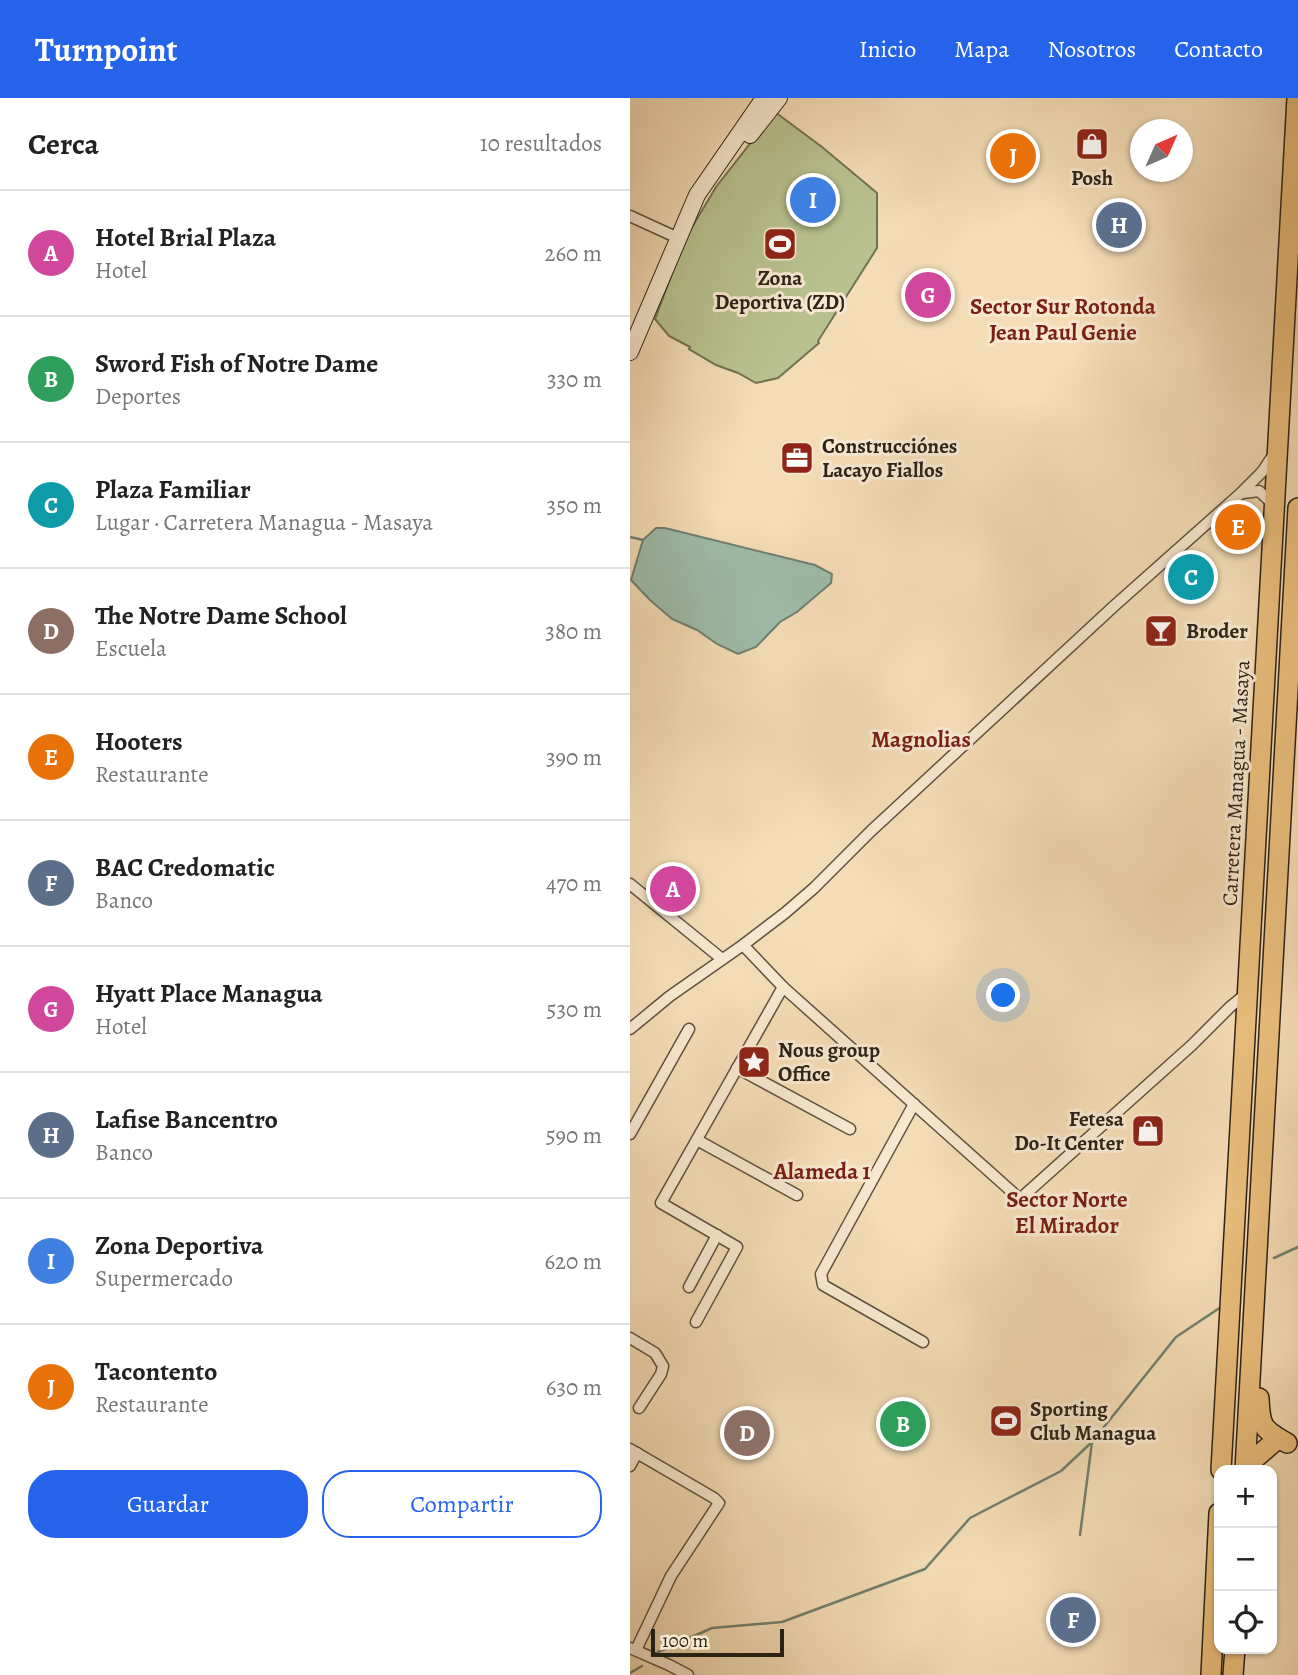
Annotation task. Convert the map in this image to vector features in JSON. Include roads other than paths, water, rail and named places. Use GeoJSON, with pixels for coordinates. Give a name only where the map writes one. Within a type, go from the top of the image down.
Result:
{"type":"FeatureCollection","features":[{"type":"Feature","properties":{"kind":"highway","name":"Carretera Managua - Masaya"},"geometry":{"type":"LineString","coordinates":[[1221,1465],[1297,98]]}},
{"type":"Feature","properties":{"kind":"highway"},"geometry":{"type":"LineString","coordinates":[[1247,1465],[1298,508]]}},
{"type":"Feature","properties":{"kind":"highway"},"geometry":{"type":"LineString","coordinates":[[1229,1336],[1236,1356],[1232,1423],[1236,1433],[1247,1440]]}},
{"type":"Feature","properties":{"kind":"highway"},"geometry":{"type":"LineString","coordinates":[[1251,1363],[1259,1389],[1260,1419],[1268,1433],[1286,1443]]}},
{"type":"Feature","properties":{"kind":"highway"},"geometry":{"type":"LineString","coordinates":[[1230,1465],[1235,1446],[1247,1440]]}},
{"type":"Feature","properties":{"kind":"highway"},"geometry":{"type":"LineString","coordinates":[[1250,1465],[1253,1460],[1286,1443]]}},
{"type":"Feature","properties":{"kind":"highway"},"geometry":{"type":"LineString","coordinates":[[1211,1675],[1216,1591]]}},
{"type":"Feature","properties":{"kind":"highway"},"geometry":{"type":"LineString","coordinates":[[1233,1675],[1235,1654]]}},
{"type":"Feature","properties":{"kind":"street"},"geometry":{"type":"LineString","coordinates":[[630,352],[697,195],[710,177],[732,158],[772,99]]}},
{"type":"Feature","properties":{"kind":"street"},"geometry":{"type":"LineString","coordinates":[[630,216],[678,238]]}},
{"type":"Feature","properties":{"kind":"street"},"geometry":{"type":"LineString","coordinates":[[630,1029],[670,996],[785,914],[814,888],[871,831],[1112,607],[1240,494],[1267,465],[1278,445]]}},
{"type":"Feature","properties":{"kind":"street"},"geometry":{"type":"LineString","coordinates":[[1240,494],[1259,491],[1274,505]]}},
{"type":"Feature","properties":{"kind":"street"},"geometry":{"type":"LineString","coordinates":[[630,884],[722,959]]}},
{"type":"Feature","properties":{"kind":"street"},"geometry":{"type":"LineString","coordinates":[[743,945],[783,987],[1020,1199],[1247,993]]}},
{"type":"Feature","properties":{"kind":"street"},"geometry":{"type":"LineString","coordinates":[[696,1322],[737,1247],[661,1203],[783,987]]}},
{"type":"Feature","properties":{"kind":"street"},"geometry":{"type":"LineString","coordinates":[[630,1135],[690,1029]]}},
{"type":"Feature","properties":{"kind":"street"},"geometry":{"type":"LineString","coordinates":[[737,1068],[850,1129]]}},
{"type":"Feature","properties":{"kind":"street"},"geometry":{"type":"LineString","coordinates":[[914,1104],[821,1274],[822,1285],[923,1342]]}},
{"type":"Feature","properties":{"kind":"street"},"geometry":{"type":"LineString","coordinates":[[697,1140],[797,1195]]}},
{"type":"Feature","properties":{"kind":"street"},"geometry":{"type":"LineString","coordinates":[[689,1287],[717,1235]]}},
{"type":"Feature","properties":{"kind":"street"},"geometry":{"type":"LineString","coordinates":[[630,1338],[655,1353],[663,1366],[661,1374],[639,1408]]}},
{"type":"Feature","properties":{"kind":"street"},"geometry":{"type":"LineString","coordinates":[[1247,1440],[1286,1443]]}},
{"type":"Feature","properties":{"kind":"street"},"geometry":{"type":"LineString","coordinates":[[630,1466],[634,1451],[719,1503],[671,1576],[633,1649],[688,1675]]}},
{"type":"Feature","properties":{"kind":"waterway"},"geometry":{"type":"LineString","coordinates":[[630,537],[643,540]]}},
{"type":"Feature","properties":{"kind":"waterway"},"geometry":{"type":"LineString","coordinates":[[1274,1258],[1298,1247]]}},
{"type":"Feature","properties":{"kind":"waterway"},"geometry":{"type":"LineString","coordinates":[[1080,1535],[1092,1442],[1176,1337],[1221,1307]]}},
{"type":"Feature","properties":{"kind":"waterway"},"geometry":{"type":"LineString","coordinates":[[658,1652],[712,1628],[782,1622],[925,1569],[970,1518],[1061,1471],[1092,1442]]}},
{"type":"Feature","properties":{"kind":"waterway"},"geometry":{"type":"LineString","coordinates":[[630,1673],[642,1666]]}},
{"type":"Feature","properties":{"kind":"place","name":"Posh"},"geometry":{"type":"Point","coordinates":[1092,144]}},
{"type":"Feature","properties":{"kind":"place","name":"Tacontento"},"geometry":{"type":"Point","coordinates":[1013,156]}},
{"type":"Feature","properties":{"kind":"place","name":"Zona Deportiva"},"geometry":{"type":"Point","coordinates":[813,200]}},
{"type":"Feature","properties":{"kind":"place","name":"Lafise Bancentro"},"geometry":{"type":"Point","coordinates":[1119,225]}},
{"type":"Feature","properties":{"kind":"place","name":"Zona Deportiva (ZD)"},"geometry":{"type":"Point","coordinates":[780,244]}},
{"type":"Feature","properties":{"kind":"place","name":"Hyatt Place Managua"},"geometry":{"type":"Point","coordinates":[928,295]}},
{"type":"Feature","properties":{"kind":"place","name":"Construcciónes Lacayo Fiallos"},"geometry":{"type":"Point","coordinates":[797,458]}},
{"type":"Feature","properties":{"kind":"place","name":"Hooters"},"geometry":{"type":"Point","coordinates":[1238,527]}},
{"type":"Feature","properties":{"kind":"place","name":"Plaza Familiar"},"geometry":{"type":"Point","coordinates":[1191,577]}},
{"type":"Feature","properties":{"kind":"place","name":"Broder"},"geometry":{"type":"Point","coordinates":[1161,631]}},
{"type":"Feature","properties":{"kind":"place","name":"Hotel Brial Plaza"},"geometry":{"type":"Point","coordinates":[673,889]}},
{"type":"Feature","properties":{"kind":"place","name":"Nous group Office"},"geometry":{"type":"Point","coordinates":[754,1062]}},
{"type":"Feature","properties":{"kind":"place","name":"Fetesa Do-It Center"},"geometry":{"type":"Point","coordinates":[1148,1131]}},
{"type":"Feature","properties":{"kind":"place","name":"Sporting Club Managua"},"geometry":{"type":"Point","coordinates":[1006,1421]}},
{"type":"Feature","properties":{"kind":"place","name":"Sword Fish of Notre Dame"},"geometry":{"type":"Point","coordinates":[903,1424]}},
{"type":"Feature","properties":{"kind":"place","name":"The Notre Dame School"},"geometry":{"type":"Point","coordinates":[747,1433]}},
{"type":"Feature","properties":{"kind":"place","name":"BAC Credomatic"},"geometry":{"type":"Point","coordinates":[1073,1620]}},
{"type":"Feature","properties":{"kind":"district","name":"Sector Sur Rotonda Jean Paul Genie"},"geometry":{"type":"Point","coordinates":[1063,319]}},
{"type":"Feature","properties":{"kind":"district","name":"Magnolias"},"geometry":{"type":"Point","coordinates":[921,739]}},
{"type":"Feature","properties":{"kind":"district","name":"Alameda 1"},"geometry":{"type":"Point","coordinates":[822,1171]}},
{"type":"Feature","properties":{"kind":"district","name":"Sector Norte El Mirador"},"geometry":{"type":"Point","coordinates":[1067,1212]}}]}
